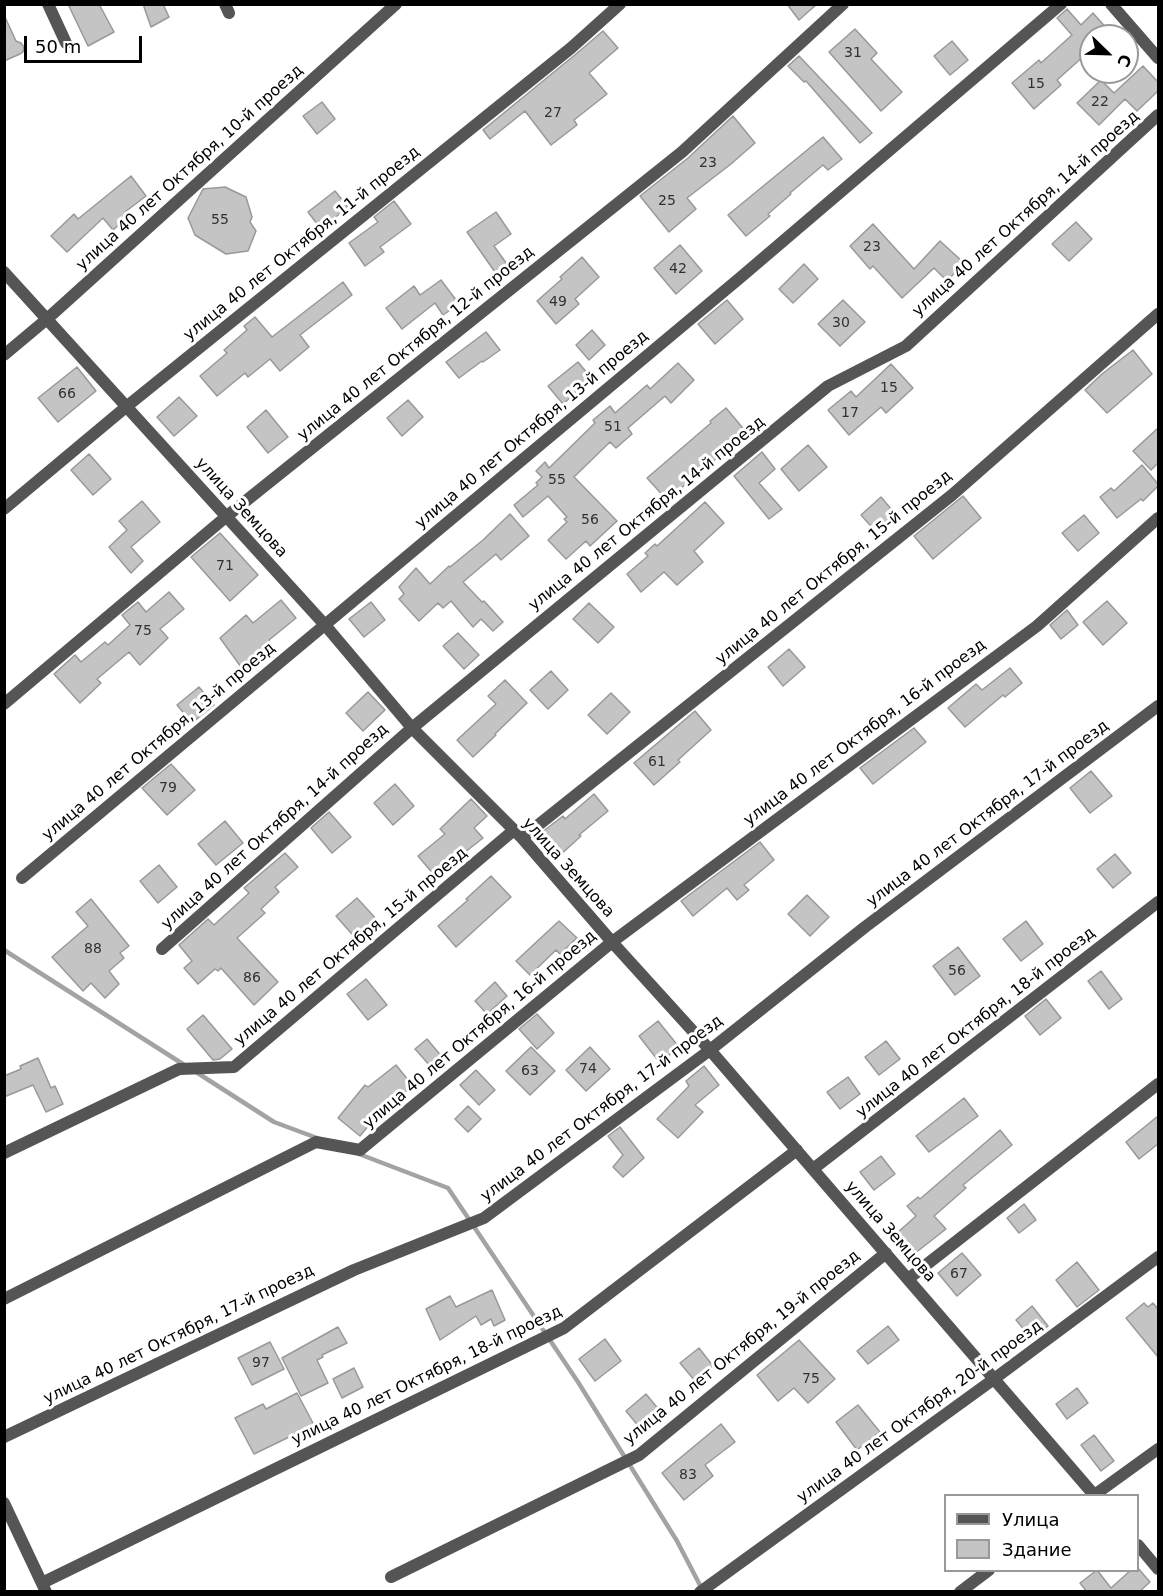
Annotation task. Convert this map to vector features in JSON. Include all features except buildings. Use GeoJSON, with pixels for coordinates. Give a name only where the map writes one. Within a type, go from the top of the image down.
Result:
{"type":"FeatureCollection","features":[{"type":"Feature","properties":{"kind":"street"},"geometry":{"type":"LineString","coordinates":[[48,4],[66,43]]}},
{"type":"Feature","properties":{"kind":"street","name":"улица 40 лет Октября, 10-й проезд"},"geometry":{"type":"LineString","coordinates":[[4,355],[47,319],[396,4]]}},
{"type":"Feature","properties":{"kind":"street","name":"улица 40 лет Октября, 11-й проезд"},"geometry":{"type":"LineString","coordinates":[[4,509],[126,407],[571,48],[620,4]]}},
{"type":"Feature","properties":{"kind":"street","name":"улица 40 лет Октября, 12-й проезд"},"geometry":{"type":"LineString","coordinates":[[4,704],[227,516],[682,152],[843,4]]}},
{"type":"Feature","properties":{"kind":"street","name":"улица 40 лет Октября, 13-й проезд"},"geometry":{"type":"LineString","coordinates":[[22,878],[741,277],[1061,4]]}},
{"type":"Feature","properties":{"kind":"street"},"geometry":{"type":"LineString","coordinates":[[1111,4],[1158,58]]}},
{"type":"Feature","properties":{"kind":"street","name":"улица 40 лет Октября, 14-й проезд"},"geometry":{"type":"LineString","coordinates":[[162,949],[412,728],[828,386],[906,346],[1158,115]]}},
{"type":"Feature","properties":{"kind":"street","name":"улица Земцова"},"geometry":{"type":"LineString","coordinates":[[4,272],[325,625],[412,728],[518,834],[710,1050],[1093,1494]]}},
{"type":"Feature","properties":{"kind":"street","name":"улица 40 лет Октября, 15-й проезд"},"geometry":{"type":"LineString","coordinates":[[4,1153],[179,1069],[234,1067],[518,834],[952,495],[1158,314]]}},
{"type":"Feature","properties":{"kind":"street","name":"улица 40 лет Октября, 16-й проезд"},"geometry":{"type":"LineString","coordinates":[[4,1299],[316,1142],[360,1150],[612,942],[1036,626],[1158,518]]}},
{"type":"Feature","properties":{"kind":"street","name":"улица 40 лет Октября, 17-й проезд"},"geometry":{"type":"LineString","coordinates":[[4,1437],[354,1270],[484,1218],[710,1050],[865,927],[1158,706]]}},
{"type":"Feature","properties":{"kind":"street","name":"улица 40 лет Октября, 18-й проезд"},"geometry":{"type":"LineString","coordinates":[[813,1169],[1158,903]]}},
{"type":"Feature","properties":{"kind":"street"},"geometry":{"type":"LineString","coordinates":[[908,1279],[1158,1084]]}},
{"type":"Feature","properties":{"kind":"street","name":"улица 40 лет Октября, 18-й проезд"},"geometry":{"type":"LineString","coordinates":[[44,1587],[564,1328],[796,1150]]}},
{"type":"Feature","properties":{"kind":"street","name":"улица 40 лет Октября, 19-й проезд"},"geometry":{"type":"LineString","coordinates":[[391,1577],[639,1455],[886,1253]]}},
{"type":"Feature","properties":{"kind":"street","name":"улица 40 лет Октября, 20-й проезд"},"geometry":{"type":"LineString","coordinates":[[700,1592],[1158,1257]]}},
{"type":"Feature","properties":{"kind":"street"},"geometry":{"type":"LineString","coordinates":[[1095,1494],[1158,1449]]}},
{"type":"Feature","properties":{"kind":"street"},"geometry":{"type":"LineString","coordinates":[[4,1503],[44,1587]]}},
{"type":"Feature","properties":{"kind":"street"},"geometry":{"type":"LineString","coordinates":[[1139,1547],[1158,1569]]}},
{"type":"Feature","properties":{"kind":"street"},"geometry":{"type":"LineString","coordinates":[[960,1592],[986,1572]]}},
{"type":"Feature","properties":{"kind":"waterway"},"geometry":{"type":"LineString","coordinates":[[4,950],[186,1066]]}},
{"type":"Feature","properties":{"kind":"waterway"},"geometry":{"type":"LineString","coordinates":[[196,1072],[274,1122],[317,1138]]}},
{"type":"Feature","properties":{"kind":"waterway"},"geometry":{"type":"LineString","coordinates":[[359,1154],[448,1188],[578,1382],[677,1541],[702,1589]]}}]}
